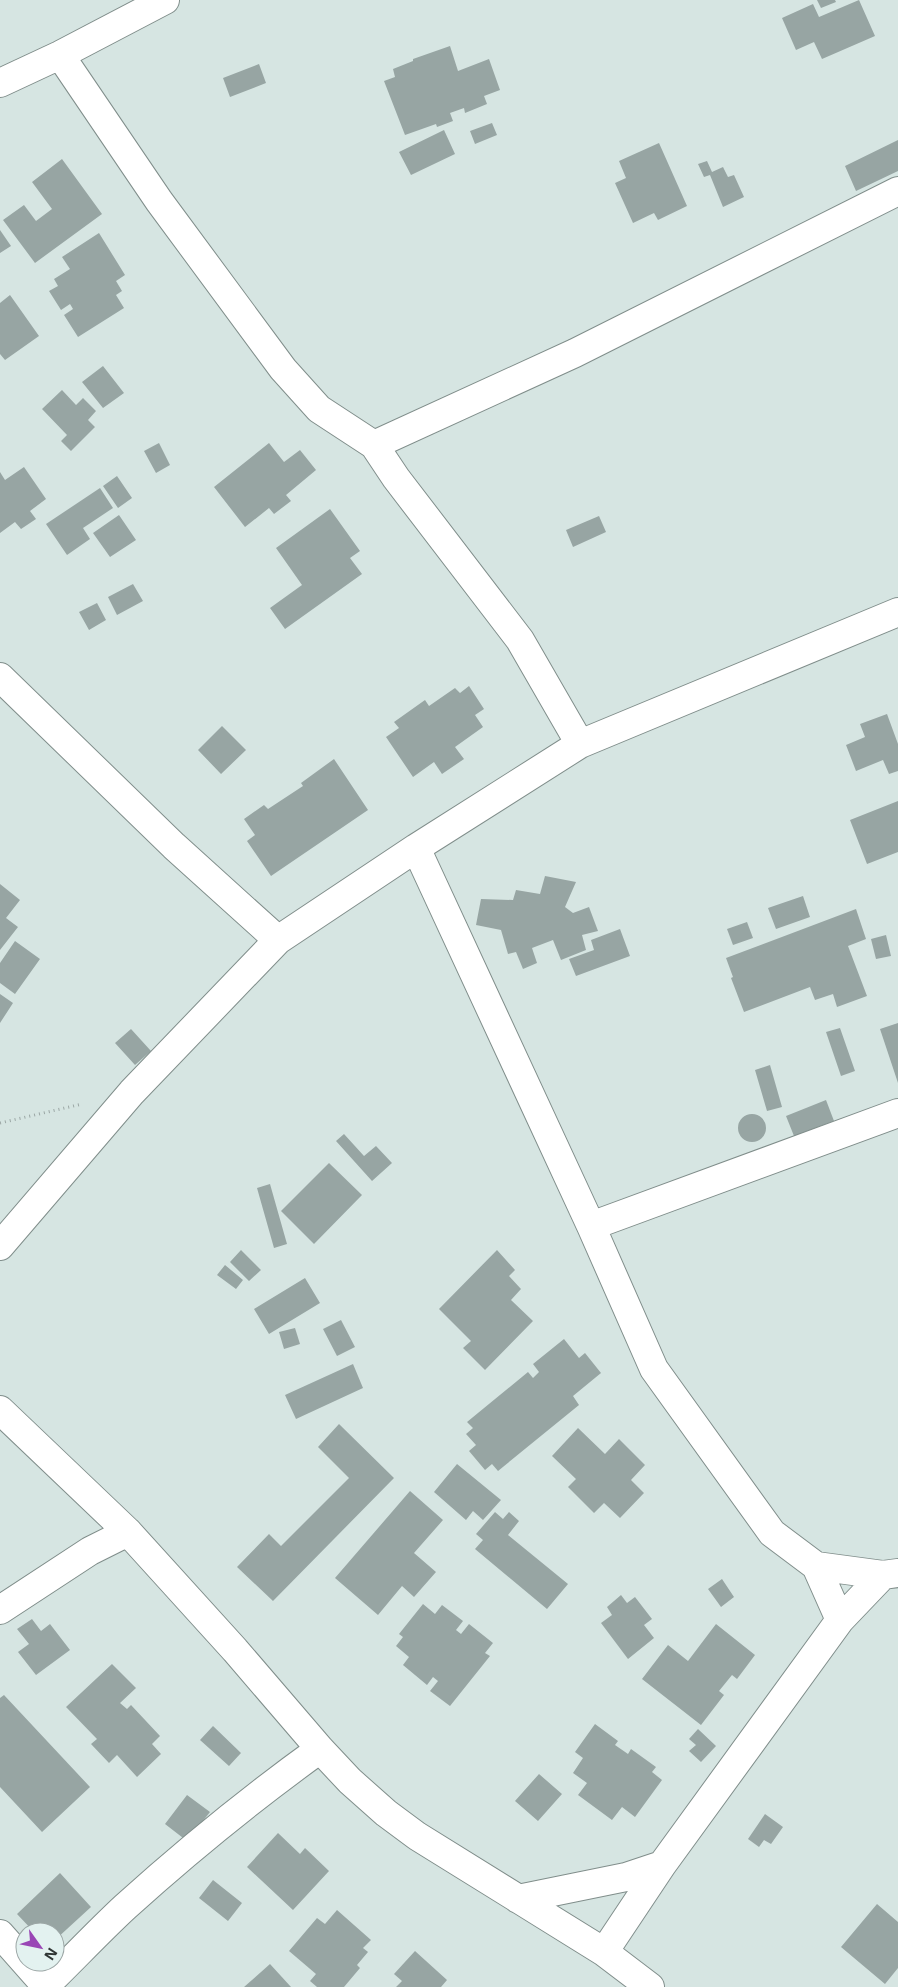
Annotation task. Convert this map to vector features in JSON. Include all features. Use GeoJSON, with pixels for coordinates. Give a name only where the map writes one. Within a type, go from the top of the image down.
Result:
{"type":"FeatureCollection","features":[{"type":"Feature","properties":{"kind":"street"},"geometry":{"type":"LineString","coordinates":[[0,83],[60,55],[165,0]]}},
{"type":"Feature","properties":{"kind":"street"},"geometry":{"type":"LineString","coordinates":[[60,55],[159,200],[283,369],[320,409],[374,445],[396,478],[520,640],[580,744]]}},
{"type":"Feature","properties":{"kind":"street"},"geometry":{"type":"LineString","coordinates":[[374,445],[575,352],[898,191]]}},
{"type":"Feature","properties":{"kind":"street"},"geometry":{"type":"LineString","coordinates":[[0,1246],[132,1092],[278,940],[416,848],[580,744],[898,612]]}},
{"type":"Feature","properties":{"kind":"street"},"geometry":{"type":"LineString","coordinates":[[0,677],[174,846],[278,940]]}},
{"type":"Feature","properties":{"kind":"street"},"geometry":{"type":"LineString","coordinates":[[416,848],[591,1226],[654,1369],[772,1533],[816,1566],[840,1620]]}},
{"type":"Feature","properties":{"kind":"street"},"geometry":{"type":"LineString","coordinates":[[591,1226],[898,1113]]}},
{"type":"Feature","properties":{"kind":"street"},"geometry":{"type":"LineString","coordinates":[[0,1410],[128,1532],[235,1650],[320,1749],[386,1813],[417,1836],[604,1952],[650,1987]]}},
{"type":"Feature","properties":{"kind":"street"},"geometry":{"type":"LineString","coordinates":[[0,1610],[90,1551],[128,1532]]}},
{"type":"Feature","properties":{"kind":"street"},"geometry":{"type":"LineString","coordinates":[[816,1566],[890,1574]]}},
{"type":"Feature","properties":{"kind":"street"},"geometry":{"type":"LineString","coordinates":[[604,1952],[662,1865],[840,1620],[890,1574]]}},
{"type":"Feature","properties":{"kind":"street"},"geometry":{"type":"LineString","coordinates":[[0,1934],[45,1987],[125,1908],[202,1840],[260,1793],[320,1749]]}},
{"type":"Feature","properties":{"kind":"street"},"geometry":{"type":"LineString","coordinates":[[518,1899],[626,1877],[662,1865]]}},
{"type":"Feature","properties":{"kind":"path"},"geometry":{"type":"LineString","coordinates":[[0,1123],[85,1103]]}},
{"type":"Feature","properties":{"kind":"building"},"geometry":{"type":"Polygon","coordinates":[[[817,0],[835,0],[836,2],[821,8],[817,0]]]}},
{"type":"Feature","properties":{"kind":"building"},"geometry":{"type":"Polygon","coordinates":[[[859,0],[875,36],[822,59],[814,42],[796,50],[782,18],[813,4],[819,17],[859,0]]]}},
{"type":"Feature","properties":{"kind":"building"},"geometry":{"type":"Polygon","coordinates":[[[450,46],[458,71],[489,59],[500,90],[484,96],[487,104],[465,113],[464,108],[450,113],[453,121],[437,127],[436,124],[405,135],[384,81],[395,77],[393,69],[413,61],[413,59],[450,46]]]}},
{"type":"Feature","properties":{"kind":"building"},"geometry":{"type":"Polygon","coordinates":[[[259,64],[266,83],[230,97],[223,78],[259,64]]]}},
{"type":"Feature","properties":{"kind":"building"},"geometry":{"type":"Polygon","coordinates":[[[492,123],[497,135],[475,144],[470,131],[492,123]]]}},
{"type":"Feature","properties":{"kind":"building"},"geometry":{"type":"Polygon","coordinates":[[[444,130],[455,154],[411,175],[399,152],[444,130]]]}},
{"type":"Feature","properties":{"kind":"building"},"geometry":{"type":"Polygon","coordinates":[[[898,140],[898,171],[856,191],[845,166],[898,140]]]}},
{"type":"Feature","properties":{"kind":"building"},"geometry":{"type":"Polygon","coordinates":[[[659,143],[687,206],[658,220],[654,213],[633,223],[615,183],[626,178],[619,161],[659,143]]]}},
{"type":"Feature","properties":{"kind":"building"},"geometry":{"type":"Polygon","coordinates":[[[62,159],[102,214],[35,263],[3,220],[24,205],[36,221],[52,209],[32,182],[62,159]]]}},
{"type":"Feature","properties":{"kind":"building"},"geometry":{"type":"Polygon","coordinates":[[[707,161],[712,172],[723,167],[728,177],[734,175],[744,197],[723,207],[710,175],[704,177],[698,164],[707,161]]]}},
{"type":"Feature","properties":{"kind":"building"},"geometry":{"type":"Polygon","coordinates":[[[0,230],[11,246],[0,253],[0,230]]]}},
{"type":"Feature","properties":{"kind":"building"},"geometry":{"type":"Polygon","coordinates":[[[99,233],[125,275],[116,281],[122,291],[116,295],[124,308],[78,337],[64,315],[73,309],[70,304],[61,310],[49,291],[58,286],[54,279],[70,269],[62,257],[99,233]]]}},
{"type":"Feature","properties":{"kind":"building"},"geometry":{"type":"Polygon","coordinates":[[[10,295],[39,336],[5,360],[0,354],[0,303],[10,295]]]}},
{"type":"Feature","properties":{"kind":"building"},"geometry":{"type":"Polygon","coordinates":[[[103,366],[124,393],[103,408],[82,382],[103,366]]]}},
{"type":"Feature","properties":{"kind":"building"},"geometry":{"type":"Polygon","coordinates":[[[62,390],[76,405],[83,398],[96,411],[88,420],[95,427],[71,451],[61,441],[67,435],[42,409],[62,390]]]}},
{"type":"Feature","properties":{"kind":"building"},"geometry":{"type":"Polygon","coordinates":[[[159,443],[170,465],[156,473],[144,451],[159,443]]]}},
{"type":"Feature","properties":{"kind":"building"},"geometry":{"type":"Polygon","coordinates":[[[269,443],[284,462],[300,450],[316,470],[286,495],[291,501],[274,514],[269,508],[245,527],[214,487],[269,443]]]}},
{"type":"Feature","properties":{"kind":"building"},"geometry":{"type":"Polygon","coordinates":[[[24,467],[46,499],[30,511],[36,519],[21,529],[15,522],[0,533],[0,472],[5,480],[24,467]]]}},
{"type":"Feature","properties":{"kind":"building"},"geometry":{"type":"Polygon","coordinates":[[[117,476],[132,498],[118,508],[103,486],[117,476]]]}},
{"type":"Feature","properties":{"kind":"building"},"geometry":{"type":"Polygon","coordinates":[[[100,488],[113,508],[83,528],[90,539],[67,555],[46,524],[100,488]]]}},
{"type":"Feature","properties":{"kind":"building"},"geometry":{"type":"Polygon","coordinates":[[[330,509],[360,551],[350,558],[362,574],[285,629],[270,608],[302,585],[276,548],[330,509]]]}},
{"type":"Feature","properties":{"kind":"building"},"geometry":{"type":"Polygon","coordinates":[[[119,515],[136,540],[110,557],[93,533],[119,515]]]}},
{"type":"Feature","properties":{"kind":"building"},"geometry":{"type":"Polygon","coordinates":[[[599,516],[606,532],[573,547],[566,530],[599,516]]]}},
{"type":"Feature","properties":{"kind":"building"},"geometry":{"type":"Polygon","coordinates":[[[133,584],[143,601],[117,615],[108,597],[133,584]]]}},
{"type":"Feature","properties":{"kind":"building"},"geometry":{"type":"Polygon","coordinates":[[[97,603],[106,620],[89,630],[79,612],[97,603]]]}},
{"type":"Feature","properties":{"kind":"building"},"geometry":{"type":"Polygon","coordinates":[[[469,686],[484,709],[475,715],[483,727],[455,747],[464,759],[442,774],[434,762],[413,777],[386,737],[399,728],[394,722],[425,700],[429,706],[455,688],[460,693],[469,686]]]}},
{"type":"Feature","properties":{"kind":"building"},"geometry":{"type":"Polygon","coordinates":[[[887,714],[898,744],[898,771],[889,774],[883,760],[856,771],[846,745],[865,737],[860,724],[887,714]]]}},
{"type":"Feature","properties":{"kind":"building"},"geometry":{"type":"Polygon","coordinates":[[[222,726],[246,750],[221,774],[198,750],[222,726]]]}},
{"type":"Feature","properties":{"kind":"building"},"geometry":{"type":"Polygon","coordinates":[[[334,759],[368,810],[271,876],[247,841],[255,835],[244,819],[264,805],[268,809],[303,786],[301,783],[334,759]]]}},
{"type":"Feature","properties":{"kind":"building"},"geometry":{"type":"Polygon","coordinates":[[[898,801],[898,852],[867,864],[850,820],[898,801]]]}},
{"type":"Feature","properties":{"kind":"building"},"geometry":{"type":"Polygon","coordinates":[[[545,876],[576,882],[565,907],[573,913],[589,907],[598,931],[582,935],[586,950],[561,960],[553,940],[532,948],[537,963],[523,969],[516,952],[508,954],[501,930],[476,925],[481,899],[513,900],[516,890],[540,894],[545,876]]]}},
{"type":"Feature","properties":{"kind":"building"},"geometry":{"type":"Polygon","coordinates":[[[0,884],[20,900],[6,918],[18,927],[0,950],[0,884]]]}},
{"type":"Feature","properties":{"kind":"building"},"geometry":{"type":"Polygon","coordinates":[[[803,896],[810,917],[776,929],[768,908],[803,896]]]}},
{"type":"Feature","properties":{"kind":"building"},"geometry":{"type":"Polygon","coordinates":[[[856,909],[866,939],[848,946],[867,996],[837,1007],[833,994],[815,1000],[810,987],[744,1012],[731,978],[733,977],[726,958],[856,909]]]}},
{"type":"Feature","properties":{"kind":"building"},"geometry":{"type":"Polygon","coordinates":[[[747,922],[753,938],[733,945],[727,929],[747,922]]]}},
{"type":"Feature","properties":{"kind":"building"},"geometry":{"type":"Polygon","coordinates":[[[620,929],[630,956],[576,976],[569,959],[594,950],[591,940],[620,929]]]}},
{"type":"Feature","properties":{"kind":"building"},"geometry":{"type":"Polygon","coordinates":[[[886,935],[891,956],[876,959],[871,939],[886,935]]]}},
{"type":"Feature","properties":{"kind":"building"},"geometry":{"type":"Polygon","coordinates":[[[15,941],[40,959],[15,994],[0,983],[0,963],[15,941]]]}},
{"type":"Feature","properties":{"kind":"building"},"geometry":{"type":"Polygon","coordinates":[[[0,994],[13,1003],[0,1023],[0,994]]]}},
{"type":"Feature","properties":{"kind":"building"},"geometry":{"type":"Polygon","coordinates":[[[898,1023],[898,1083],[880,1029],[898,1023]]]}},
{"type":"Feature","properties":{"kind":"building"},"geometry":{"type":"Polygon","coordinates":[[[840,1028],[855,1071],[841,1076],[826,1032],[840,1028]]]}},
{"type":"Feature","properties":{"kind":"building"},"geometry":{"type":"Polygon","coordinates":[[[131,1029],[151,1051],[135,1065],[115,1043],[131,1029]]]}},
{"type":"Feature","properties":{"kind":"building"},"geometry":{"type":"Polygon","coordinates":[[[770,1065],[782,1107],[767,1111],[755,1070],[770,1065]]]}},
{"type":"Feature","properties":{"kind":"building"},"geometry":{"type":"Polygon","coordinates":[[[826,1100],[834,1121],[794,1136],[786,1116],[826,1100]]]}},
{"type":"Feature","properties":{"kind":"building"},"geometry":{"type":"Polygon","coordinates":[[[752,1114],[762,1118],[766,1128],[762,1138],[752,1142],[742,1138],[738,1128],[742,1118],[752,1114]]]}},
{"type":"Feature","properties":{"kind":"building"},"geometry":{"type":"Polygon","coordinates":[[[344,1134],[364,1156],[376,1146],[392,1163],[372,1181],[336,1141],[344,1134]]]}},
{"type":"Feature","properties":{"kind":"building"},"geometry":{"type":"Polygon","coordinates":[[[329,1163],[362,1195],[314,1244],[281,1211],[329,1163]]]}},
{"type":"Feature","properties":{"kind":"building"},"geometry":{"type":"Polygon","coordinates":[[[270,1184],[287,1244],[274,1248],[257,1188],[270,1184]]]}},
{"type":"Feature","properties":{"kind":"building"},"geometry":{"type":"Polygon","coordinates":[[[241,1250],[261,1270],[249,1281],[230,1262],[241,1250]]]}},
{"type":"Feature","properties":{"kind":"building"},"geometry":{"type":"Polygon","coordinates":[[[497,1250],[515,1270],[509,1276],[521,1289],[511,1300],[533,1321],[485,1370],[463,1348],[471,1341],[439,1309],[497,1250]]]}},
{"type":"Feature","properties":{"kind":"building"},"geometry":{"type":"Polygon","coordinates":[[[225,1265],[243,1280],[236,1289],[217,1275],[225,1265]]]}},
{"type":"Feature","properties":{"kind":"building"},"geometry":{"type":"Polygon","coordinates":[[[305,1278],[320,1303],[269,1334],[254,1309],[305,1278]]]}},
{"type":"Feature","properties":{"kind":"building"},"geometry":{"type":"Polygon","coordinates":[[[341,1320],[355,1347],[337,1356],[323,1329],[341,1320]]]}},
{"type":"Feature","properties":{"kind":"building"},"geometry":{"type":"Polygon","coordinates":[[[295,1328],[300,1344],[284,1349],[279,1332],[295,1328]]]}},
{"type":"Feature","properties":{"kind":"building"},"geometry":{"type":"Polygon","coordinates":[[[564,1339],[579,1358],[585,1353],[601,1373],[573,1396],[579,1405],[498,1471],[492,1464],[485,1470],[469,1451],[476,1445],[466,1434],[473,1428],[467,1422],[528,1372],[533,1378],[539,1372],[533,1364],[564,1339]]]}},
{"type":"Feature","properties":{"kind":"building"},"geometry":{"type":"Polygon","coordinates":[[[353,1364],[363,1388],[296,1419],[285,1395],[353,1364]]]}},
{"type":"Feature","properties":{"kind":"building"},"geometry":{"type":"Polygon","coordinates":[[[339,1424],[394,1478],[273,1601],[237,1567],[269,1534],[281,1546],[349,1478],[318,1447],[339,1424]]]}},
{"type":"Feature","properties":{"kind":"building"},"geometry":{"type":"Polygon","coordinates":[[[578,1428],[605,1454],[619,1439],[645,1465],[631,1480],[644,1493],[620,1518],[604,1503],[594,1513],[568,1487],[576,1479],[552,1456],[578,1428]]]}},
{"type":"Feature","properties":{"kind":"building"},"geometry":{"type":"Polygon","coordinates":[[[457,1464],[501,1500],[483,1520],[473,1511],[466,1520],[434,1492],[457,1464]]]}},
{"type":"Feature","properties":{"kind":"building"},"geometry":{"type":"Polygon","coordinates":[[[410,1491],[443,1520],[414,1553],[436,1572],[414,1597],[402,1586],[378,1615],[335,1578],[410,1491]]]}},
{"type":"Feature","properties":{"kind":"building"},"geometry":{"type":"Polygon","coordinates":[[[495,1512],[503,1519],[509,1512],[519,1521],[508,1535],[568,1584],[547,1609],[475,1549],[483,1540],[476,1534],[495,1512]]]}},
{"type":"Feature","properties":{"kind":"building"},"geometry":{"type":"Polygon","coordinates":[[[722,1579],[734,1597],[721,1607],[708,1589],[722,1579]]]}},
{"type":"Feature","properties":{"kind":"building"},"geometry":{"type":"Polygon","coordinates":[[[621,1595],[627,1603],[635,1597],[652,1619],[644,1625],[654,1638],[628,1659],[601,1623],[612,1615],[607,1607],[621,1595]]]}},
{"type":"Feature","properties":{"kind":"building"},"geometry":{"type":"Polygon","coordinates":[[[423,1604],[435,1614],[442,1605],[463,1621],[456,1630],[461,1634],[469,1624],[493,1643],[485,1653],[490,1656],[450,1706],[430,1691],[438,1681],[433,1677],[427,1685],[403,1665],[409,1657],[396,1646],[403,1637],[399,1634],[423,1604]]]}},
{"type":"Feature","properties":{"kind":"building"},"geometry":{"type":"Polygon","coordinates":[[[32,1619],[41,1631],[50,1624],[70,1650],[36,1675],[18,1652],[29,1644],[17,1629],[32,1619]]]}},
{"type":"Feature","properties":{"kind":"building"},"geometry":{"type":"Polygon","coordinates":[[[716,1624],[755,1655],[737,1679],[732,1675],[719,1691],[724,1695],[701,1725],[642,1679],[668,1645],[688,1661],[716,1624]]]}},
{"type":"Feature","properties":{"kind":"building"},"geometry":{"type":"Polygon","coordinates":[[[112,1664],[136,1688],[120,1703],[127,1709],[131,1705],[160,1736],[152,1744],[161,1754],[137,1777],[117,1755],[109,1763],[91,1744],[97,1739],[66,1707],[112,1664]]]}},
{"type":"Feature","properties":{"kind":"building"},"geometry":{"type":"Polygon","coordinates":[[[4,1695],[90,1787],[42,1832],[0,1787],[0,1698],[4,1695]]]}},
{"type":"Feature","properties":{"kind":"building"},"geometry":{"type":"Polygon","coordinates":[[[595,1724],[618,1741],[615,1745],[628,1754],[631,1749],[656,1767],[652,1772],[662,1780],[635,1817],[622,1807],[612,1820],[578,1795],[587,1783],[573,1773],[583,1758],[575,1752],[595,1724]]]}},
{"type":"Feature","properties":{"kind":"building"},"geometry":{"type":"Polygon","coordinates":[[[213,1726],[241,1753],[229,1766],[200,1740],[213,1726]]]}},
{"type":"Feature","properties":{"kind":"building"},"geometry":{"type":"Polygon","coordinates":[[[698,1729],[716,1746],[701,1762],[689,1751],[696,1745],[689,1739],[698,1729]]]}},
{"type":"Feature","properties":{"kind":"building"},"geometry":{"type":"Polygon","coordinates":[[[539,1774],[562,1794],[538,1821],[515,1801],[539,1774]]]}},
{"type":"Feature","properties":{"kind":"building"},"geometry":{"type":"Polygon","coordinates":[[[187,1795],[210,1812],[187,1841],[165,1824],[187,1795]]]}},
{"type":"Feature","properties":{"kind":"building"},"geometry":{"type":"Polygon","coordinates":[[[765,1814],[783,1827],[771,1844],[764,1840],[759,1847],[748,1839],[765,1814]]]}},
{"type":"Feature","properties":{"kind":"building"},"geometry":{"type":"Polygon","coordinates":[[[278,1833],[300,1854],[305,1848],[329,1871],[293,1910],[247,1867],[278,1833]]]}},
{"type":"Feature","properties":{"kind":"building"},"geometry":{"type":"Polygon","coordinates":[[[60,1873],[91,1907],[65,1931],[65,1922],[25,1922],[17,1914],[60,1873]]]}},
{"type":"Feature","properties":{"kind":"building"},"geometry":{"type":"Polygon","coordinates":[[[213,1880],[242,1903],[228,1921],[199,1898],[213,1880]]]}},
{"type":"Feature","properties":{"kind":"building"},"geometry":{"type":"Polygon","coordinates":[[[877,1904],[898,1922],[898,1968],[885,1984],[841,1947],[877,1904]]]}},
{"type":"Feature","properties":{"kind":"building"},"geometry":{"type":"Polygon","coordinates":[[[337,1910],[371,1940],[363,1948],[368,1952],[357,1965],[360,1968],[344,1987],[317,1987],[310,1981],[316,1974],[289,1951],[317,1918],[325,1924],[337,1910]]]}},
{"type":"Feature","properties":{"kind":"building"},"geometry":{"type":"Polygon","coordinates":[[[415,1951],[447,1980],[441,1987],[396,1987],[402,1981],[394,1974],[415,1951]]]}},
{"type":"Feature","properties":{"kind":"building"},"geometry":{"type":"Polygon","coordinates":[[[270,1964],[291,1987],[244,1987],[270,1964]]]}}]}
